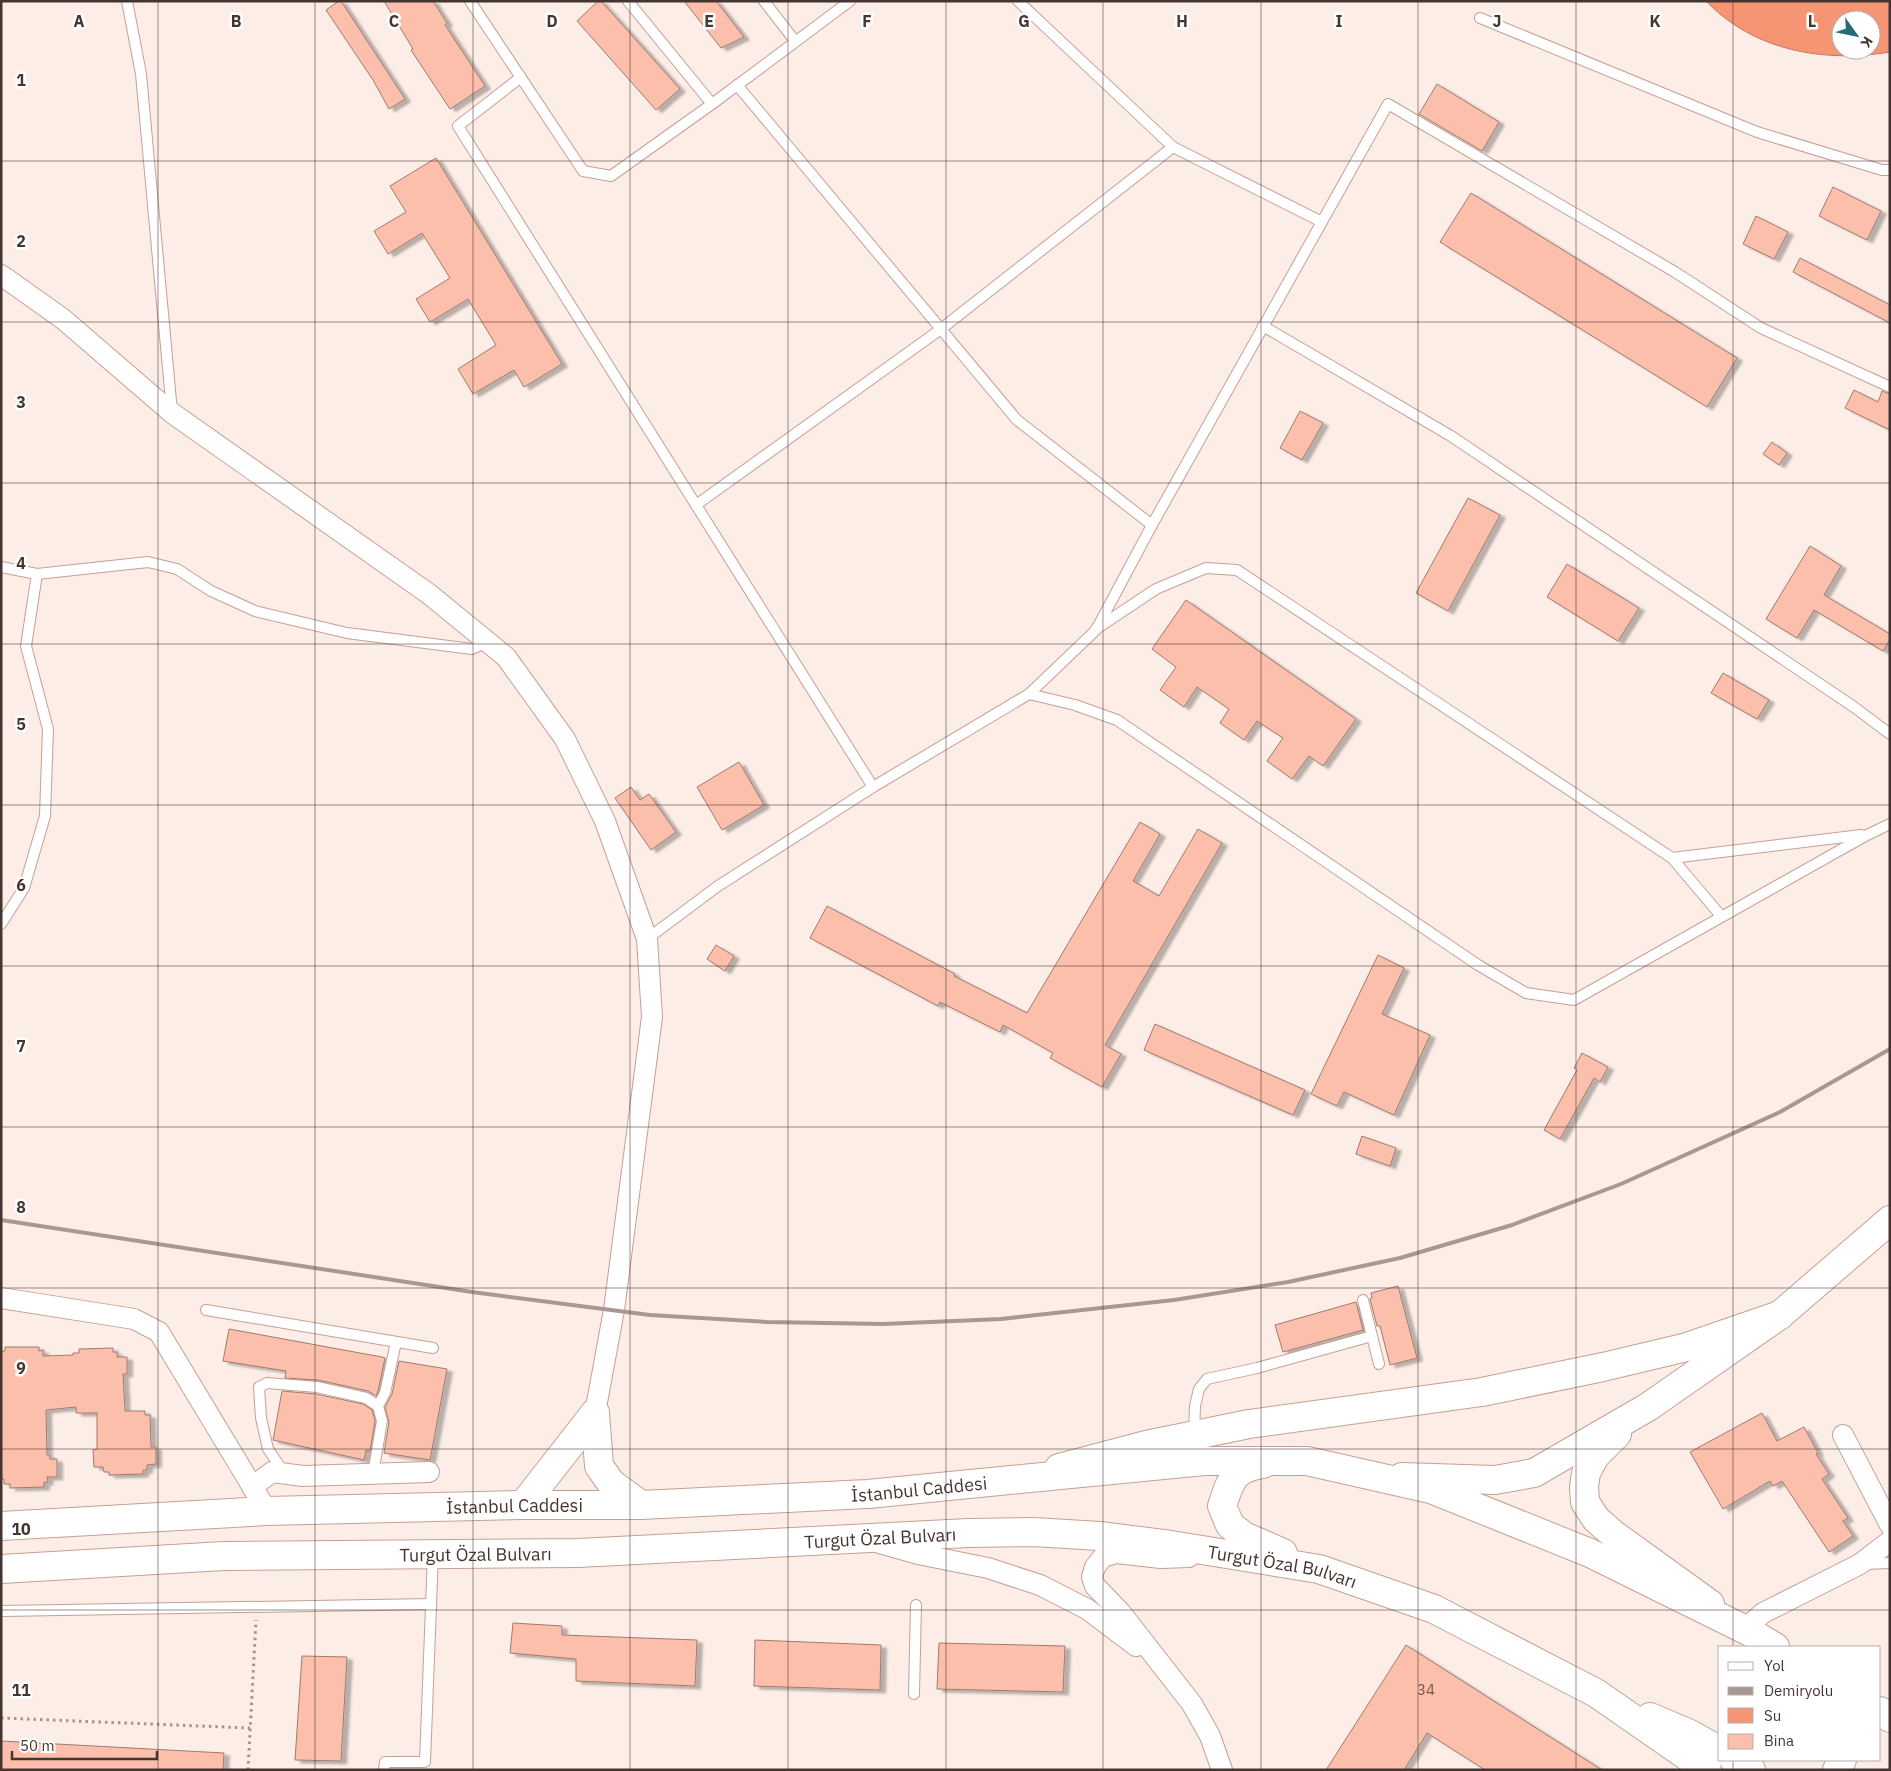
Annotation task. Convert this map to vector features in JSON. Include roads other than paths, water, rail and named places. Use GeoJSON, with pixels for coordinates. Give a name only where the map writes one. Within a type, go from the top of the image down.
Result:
{"type":"FeatureCollection","features":[{"type":"Feature","properties":{"kind":"main road"},"geometry":{"type":"LineString","coordinates":[[1374,1476],[1495,1480],[1534,1473],[1648,1407],[1780,1315],[1890,1220]]}},
{"type":"Feature","properties":{"kind":"main road"},"geometry":{"type":"LineString","coordinates":[[1026,1477],[1146,1445],[1249,1424],[1482,1392],[1603,1367],[1687,1347],[1780,1315]]}},
{"type":"Feature","properties":{"kind":"main road"},"geometry":{"type":"LineString","coordinates":[[1648,1407],[1604,1445],[1595,1456],[1586,1473],[1584,1487],[1585,1502],[1596,1519],[1614,1534],[1756,1639]]}},
{"type":"Feature","properties":{"kind":"main road"},"geometry":{"type":"LineString","coordinates":[[595,1413],[600,1466],[611,1483],[641,1505]]}},
{"type":"Feature","properties":{"kind":"main road"},"geometry":{"type":"LineString","coordinates":[[523,1505],[595,1413]]}},
{"type":"Feature","properties":{"kind":"main road"},"geometry":{"type":"LineString","coordinates":[[1026,1477],[1204,1461],[1307,1461],[1374,1476],[1431,1489],[1590,1553],[1773,1646]]}},
{"type":"Feature","properties":{"kind":"main road"},"geometry":{"type":"LineString","coordinates":[[1307,1461],[1260,1464],[1240,1470],[1231,1481],[1222,1506],[1230,1525],[1244,1536],[1319,1569]]}},
{"type":"Feature","properties":{"kind":"main road","name":"İstanbul Caddesi"},"geometry":{"type":"LineString","coordinates":[[1,1526],[267,1511],[523,1505],[641,1505],[868,1494],[1026,1477]]}},
{"type":"Feature","properties":{"kind":"main road","name":"Turgut Özal Bulvarı"},"geometry":{"type":"LineString","coordinates":[[1,1569],[224,1556],[578,1553],[968,1533],[1033,1532],[1100,1536],[1319,1569],[1434,1609],[1596,1693],[1706,1770]]}},
{"type":"Feature","properties":{"kind":"main road"},"geometry":{"type":"LineString","coordinates":[[1596,1693],[1690,1734],[1718,1750]]}},
{"type":"Feature","properties":{"kind":"main road"},"geometry":{"type":"LineString","coordinates":[[1736,1761],[1751,1770]]}},
{"type":"Feature","properties":{"kind":"street"},"geometry":{"type":"LineString","coordinates":[[1,275],[63,319],[172,414],[429,594],[488,642],[506,657],[565,740],[605,821],[647,939],[652,1017],[614,1310],[595,1413]]}},
{"type":"Feature","properties":{"kind":"street"},"geometry":{"type":"LineString","coordinates":[[1,1298],[134,1319],[159,1332],[267,1511]]}},
{"type":"Feature","properties":{"kind":"street"},"geometry":{"type":"LineString","coordinates":[[1843,1435],[1890,1525]]}},
{"type":"Feature","properties":{"kind":"street"},"geometry":{"type":"LineString","coordinates":[[252,1487],[272,1472],[303,1476],[429,1472]]}},
{"type":"Feature","properties":{"kind":"street"},"geometry":{"type":"LineString","coordinates":[[865,1539],[918,1554],[988,1568],[1040,1585],[1087,1609],[1162,1667]]}},
{"type":"Feature","properties":{"kind":"street"},"geometry":{"type":"LineString","coordinates":[[1756,1639],[1754,1621],[1763,1613],[1860,1564],[1890,1541]]}},
{"type":"Feature","properties":{"kind":"street"},"geometry":{"type":"LineString","coordinates":[[1222,1553],[1193,1557],[1161,1558],[1117,1554],[1103,1557],[1095,1567],[1092,1577],[1095,1586],[1121,1613],[1192,1704],[1210,1736],[1222,1770]]}},
{"type":"Feature","properties":{"kind":"lane"},"geometry":{"type":"LineString","coordinates":[[127,1],[142,74],[172,414]]}},
{"type":"Feature","properties":{"kind":"lane"},"geometry":{"type":"LineString","coordinates":[[470,1],[583,170],[610,176],[712,104],[850,1]]}},
{"type":"Feature","properties":{"kind":"lane"},"geometry":{"type":"LineString","coordinates":[[628,1],[712,104]]}},
{"type":"Feature","properties":{"kind":"lane"},"geometry":{"type":"LineString","coordinates":[[764,1],[795,41]]}},
{"type":"Feature","properties":{"kind":"lane"},"geometry":{"type":"LineString","coordinates":[[1018,1],[1173,148],[1322,222]]}},
{"type":"Feature","properties":{"kind":"lane"},"geometry":{"type":"LineString","coordinates":[[1480,18],[1757,132],[1887,172]]}},
{"type":"Feature","properties":{"kind":"lane"},"geometry":{"type":"LineString","coordinates":[[521,77],[458,126],[873,788]]}},
{"type":"Feature","properties":{"kind":"lane"},"geometry":{"type":"LineString","coordinates":[[737,85],[1017,420],[1152,525]]}},
{"type":"Feature","properties":{"kind":"lane"},"geometry":{"type":"LineString","coordinates":[[1096,630],[1152,525],[1388,104],[1676,272],[1761,328],[1890,387]]}},
{"type":"Feature","properties":{"kind":"lane"},"geometry":{"type":"LineString","coordinates":[[696,505],[941,329],[1173,148]]}},
{"type":"Feature","properties":{"kind":"lane"},"geometry":{"type":"LineString","coordinates":[[1263,326],[1451,436],[1854,707],[1890,734]]}},
{"type":"Feature","properties":{"kind":"lane"},"geometry":{"type":"LineString","coordinates":[[1,567],[37,574],[148,562],[177,569],[211,590],[255,611],[338,630],[472,649],[488,642]]}},
{"type":"Feature","properties":{"kind":"lane"},"geometry":{"type":"LineString","coordinates":[[647,939],[718,886],[873,788],[1029,694],[1096,630],[1156,589],[1206,568],[1238,570],[1672,858],[1721,916]]}},
{"type":"Feature","properties":{"kind":"lane"},"geometry":{"type":"LineString","coordinates":[[1,924],[24,888],[45,816],[48,729],[26,646],[37,574]]}},
{"type":"Feature","properties":{"kind":"lane"},"geometry":{"type":"LineString","coordinates":[[1029,694],[1075,705],[1117,720],[1478,965],[1526,993],[1574,1000],[1867,834],[1890,824]]}},
{"type":"Feature","properties":{"kind":"lane"},"geometry":{"type":"LineString","coordinates":[[1672,858],[1867,834]]}},
{"type":"Feature","properties":{"kind":"lane"},"geometry":{"type":"LineString","coordinates":[[1363,1300],[1379,1364]]}},
{"type":"Feature","properties":{"kind":"lane"},"geometry":{"type":"LineString","coordinates":[[206,1310],[433,1348]]}},
{"type":"Feature","properties":{"kind":"lane"},"geometry":{"type":"LineString","coordinates":[[1194,1436],[1195,1406],[1199,1389],[1207,1379],[1257,1368],[1372,1336]]}},
{"type":"Feature","properties":{"kind":"lane"},"geometry":{"type":"LineString","coordinates":[[378,1406],[385,1393],[396,1342]]}},
{"type":"Feature","properties":{"kind":"lane"},"geometry":{"type":"LineString","coordinates":[[285,1474],[268,1449],[261,1418],[259,1387],[267,1383],[317,1388],[366,1398],[378,1406],[382,1421],[373,1474]]}},
{"type":"Feature","properties":{"kind":"lane"},"geometry":{"type":"LineString","coordinates":[[384,1770],[385,1762],[425,1762],[433,1554]]}},
{"type":"Feature","properties":{"kind":"lane"},"geometry":{"type":"LineString","coordinates":[[1860,1564],[1890,1563]]}},
{"type":"Feature","properties":{"kind":"lane"},"geometry":{"type":"LineString","coordinates":[[1,1611],[431,1604]]}},
{"type":"Feature","properties":{"kind":"lane"},"geometry":{"type":"LineString","coordinates":[[914,1694],[916,1606]]}},
{"type":"Feature","properties":{"kind":"water"},"geometry":{"type":"Polygon","coordinates":[[[1706,1],[1890,1],[1890,52],[1881,53],[1881,10],[1831,10],[1831,55],[1791,49],[1768,42],[1746,32],[1725,18],[1706,1]]]}},
{"type":"Feature","properties":{"kind":"railway"},"geometry":{"type":"LineString","coordinates":[[1,1220],[472,1292],[650,1315],[767,1322],[883,1324],[1001,1319],[1174,1300],[1288,1282],[1400,1258],[1512,1225],[1621,1184],[1780,1112],[1890,1049]]}}]}
